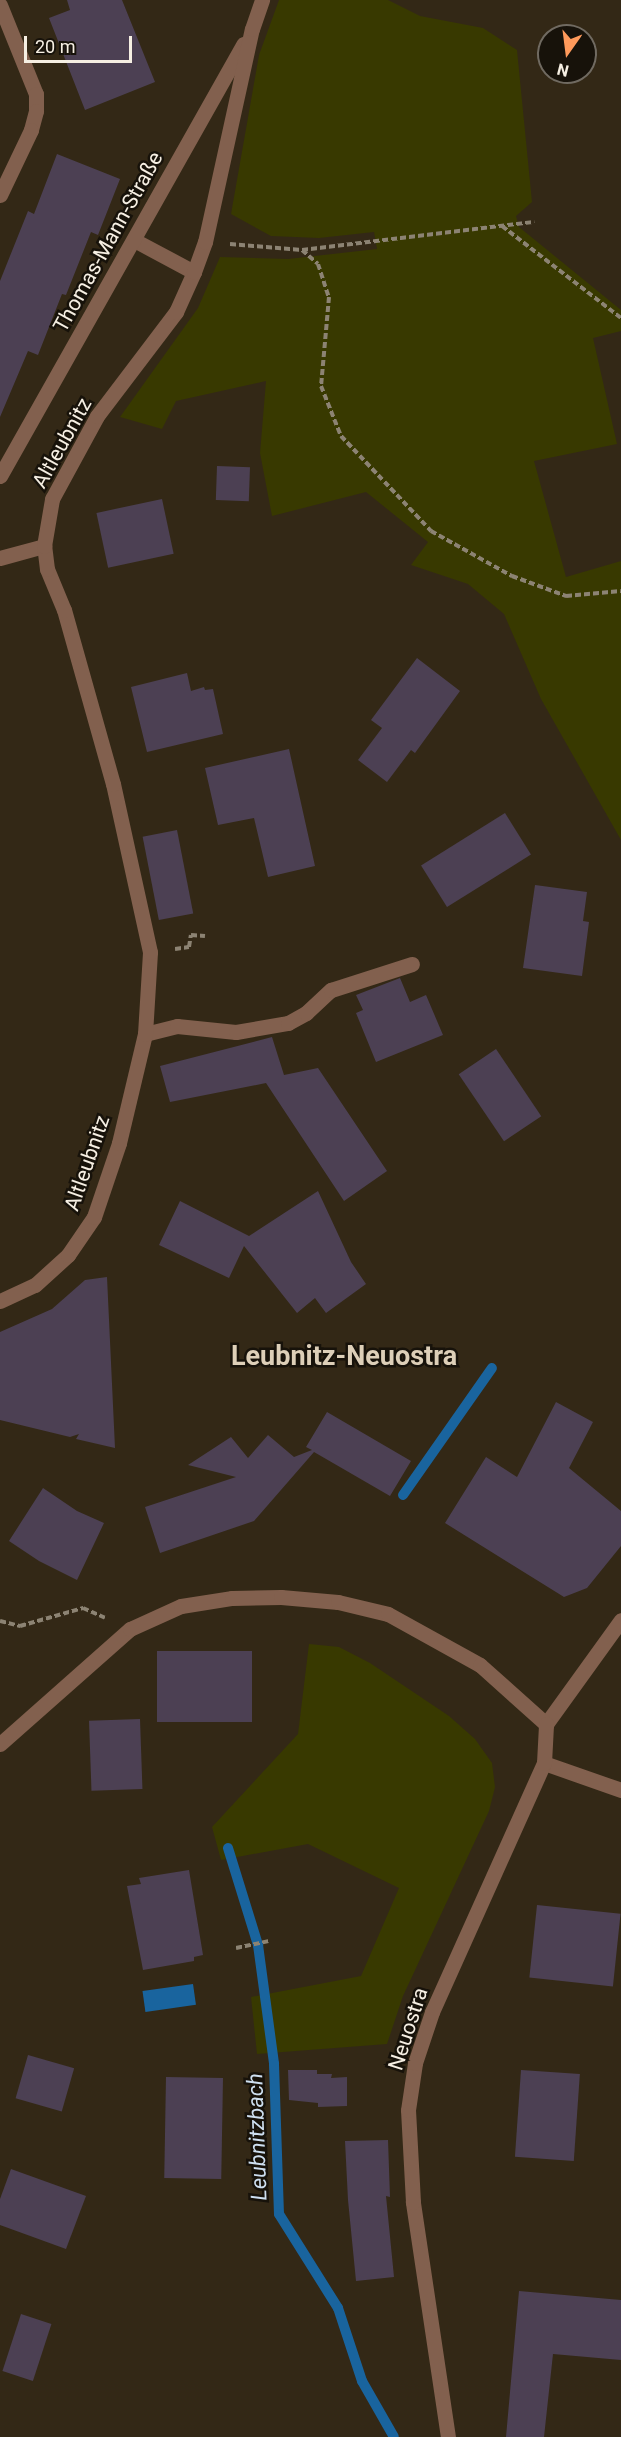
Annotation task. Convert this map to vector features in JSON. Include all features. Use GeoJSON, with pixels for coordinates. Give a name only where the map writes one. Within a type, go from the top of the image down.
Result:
{"type":"FeatureCollection","features":[{"type":"Feature","properties":{"kind":"street","name":"Altleubnitz"},"geometry":{"type":"LineString","coordinates":[[0,1301],[35,1285],[68,1255],[94,1217],[119,1143],[145,1034],[150,952],[113,784],[64,610],[47,569],[44,546],[52,499],[97,416],[176,312],[194,272],[205,242],[252,29],[262,0]]}},
{"type":"Feature","properties":{"kind":"street"},"geometry":{"type":"LineString","coordinates":[[0,5],[36,94],[36,111],[31,130],[0,195]]}},
{"type":"Feature","properties":{"kind":"street","name":"Thomas-Mann-Straße"},"geometry":{"type":"LineString","coordinates":[[0,476],[252,29]]}},
{"type":"Feature","properties":{"kind":"street"},"geometry":{"type":"LineString","coordinates":[[134,240],[194,272]]}},
{"type":"Feature","properties":{"kind":"street"},"geometry":{"type":"LineString","coordinates":[[0,558],[44,546]]}},
{"type":"Feature","properties":{"kind":"street"},"geometry":{"type":"LineString","coordinates":[[145,1034],[177,1026],[236,1032],[288,1023],[306,1012],[331,990],[412,964]]}},
{"type":"Feature","properties":{"kind":"street"},"geometry":{"type":"LineString","coordinates":[[0,1744],[130,1629],[181,1606],[232,1598],[281,1597],[348,1604],[388,1614],[480,1665],[546,1724],[621,1620]]}},
{"type":"Feature","properties":{"kind":"street","name":"Neuostra"},"geometry":{"type":"LineString","coordinates":[[448,2437],[413,2202],[408,2110],[415,2063],[432,2012],[544,1763],[546,1724]]}},
{"type":"Feature","properties":{"kind":"street"},"geometry":{"type":"LineString","coordinates":[[544,1763],[621,1790]]}},
{"type":"Feature","properties":{"kind":"path"},"geometry":{"type":"LineString","coordinates":[[205,242],[302,250],[534,222]]}},
{"type":"Feature","properties":{"kind":"path"},"geometry":{"type":"LineString","coordinates":[[502,226],[621,318]]}},
{"type":"Feature","properties":{"kind":"path"},"geometry":{"type":"LineString","coordinates":[[302,250],[318,264],[329,297],[321,386],[341,436],[349,445],[431,531],[512,576],[566,596],[621,591]]}},
{"type":"Feature","properties":{"kind":"path"},"geometry":{"type":"LineString","coordinates":[[172,949],[189,947],[191,934],[206,936]]}},
{"type":"Feature","properties":{"kind":"path"},"geometry":{"type":"LineString","coordinates":[[0,1621],[20,1626],[83,1608],[130,1629]]}},
{"type":"Feature","properties":{"kind":"path"},"geometry":{"type":"LineString","coordinates":[[236,1948],[268,1941]]}},
{"type":"Feature","properties":{"kind":"shaded area"},"geometry":{"type":"Polygon","coordinates":[[[279,0],[388,0],[420,16],[483,28],[517,50],[532,202],[516,216],[519,227],[621,310],[621,331],[593,338],[617,444],[534,461],[566,577],[621,561],[621,840],[541,699],[504,614],[468,584],[411,565],[428,542],[366,492],[272,516],[260,453],[266,381],[176,401],[162,429],[120,417],[198,308],[220,257],[288,259],[377,249],[374,232],[319,238],[271,236],[231,214],[259,55],[279,0]]]}},
{"type":"Feature","properties":{"kind":"shaded area"},"geometry":{"type":"Polygon","coordinates":[[[309,1644],[339,1647],[370,1663],[449,1716],[475,1739],[492,1763],[495,1787],[489,1811],[403,1996],[387,2044],[257,2054],[251,1997],[361,1976],[399,1888],[308,1844],[221,1860],[212,1827],[298,1734],[309,1644]]]}},
{"type":"Feature","properties":{"kind":"water"},"geometry":{"type":"Polygon","coordinates":[[[193,1984],[196,2005],[145,2012],[142,1991],[193,1984]]]}},
{"type":"Feature","properties":{"kind":"building"},"geometry":{"type":"Polygon","coordinates":[[[67,0],[122,0],[155,82],[85,110],[49,18],[70,10],[67,0]]]}},
{"type":"Feature","properties":{"kind":"building"},"geometry":{"type":"Polygon","coordinates":[[[57,154],[120,179],[98,235],[91,232],[66,295],[62,294],[38,355],[28,351],[0,417],[0,281],[28,211],[34,214],[57,154]]]}},
{"type":"Feature","properties":{"kind":"building"},"geometry":{"type":"Polygon","coordinates":[[[217,466],[250,467],[249,501],[216,500],[217,466]]]}},
{"type":"Feature","properties":{"kind":"building"},"geometry":{"type":"Polygon","coordinates":[[[162,499],[174,554],[108,568],[96,513],[162,499]]]}},
{"type":"Feature","properties":{"kind":"building"},"geometry":{"type":"Polygon","coordinates":[[[417,658],[460,691],[415,753],[411,750],[387,782],[358,760],[382,728],[371,720],[417,658]]]}},
{"type":"Feature","properties":{"kind":"building"},"geometry":{"type":"Polygon","coordinates":[[[187,673],[191,691],[204,687],[205,690],[213,689],[223,734],[147,752],[131,687],[187,673]]]}},
{"type":"Feature","properties":{"kind":"building"},"geometry":{"type":"Polygon","coordinates":[[[289,749],[315,866],[268,877],[254,818],[218,825],[205,768],[289,749]]]}},
{"type":"Feature","properties":{"kind":"building"},"geometry":{"type":"Polygon","coordinates":[[[505,813],[531,855],[447,907],[421,865],[505,813]]]}},
{"type":"Feature","properties":{"kind":"building"},"geometry":{"type":"Polygon","coordinates":[[[177,830],[193,913],[159,920],[143,837],[177,830]]]}},
{"type":"Feature","properties":{"kind":"building"},"geometry":{"type":"Polygon","coordinates":[[[535,885],[587,892],[583,921],[589,922],[582,976],[523,968],[535,885]]]}},
{"type":"Feature","properties":{"kind":"building"},"geometry":{"type":"Polygon","coordinates":[[[400,978],[410,1002],[426,995],[443,1035],[376,1062],[356,1013],[363,1010],[356,995],[400,978]]]}},
{"type":"Feature","properties":{"kind":"building"},"geometry":{"type":"Polygon","coordinates":[[[272,1037],[284,1075],[318,1068],[387,1171],[344,1201],[266,1083],[170,1102],[160,1066],[272,1037]]]}},
{"type":"Feature","properties":{"kind":"building"},"geometry":{"type":"Polygon","coordinates":[[[496,1049],[541,1116],[504,1141],[459,1074],[496,1049]]]}},
{"type":"Feature","properties":{"kind":"building"},"geometry":{"type":"Polygon","coordinates":[[[318,1191],[351,1262],[366,1284],[326,1313],[315,1298],[297,1313],[244,1246],[229,1278],[159,1245],[180,1201],[249,1236],[318,1191]]]}},
{"type":"Feature","properties":{"kind":"building"},"geometry":{"type":"Polygon","coordinates":[[[107,1277],[115,1448],[76,1439],[79,1434],[70,1437],[0,1420],[0,1332],[52,1309],[85,1280],[107,1277]]]}},
{"type":"Feature","properties":{"kind":"building"},"geometry":{"type":"Polygon","coordinates":[[[556,1402],[593,1422],[569,1468],[621,1511],[621,1546],[587,1588],[564,1597],[445,1523],[486,1457],[517,1477],[556,1402]]]}},
{"type":"Feature","properties":{"kind":"building"},"geometry":{"type":"Polygon","coordinates":[[[327,1412],[411,1461],[390,1496],[314,1452],[254,1521],[160,1553],[145,1507],[236,1477],[188,1465],[231,1437],[248,1458],[268,1435],[294,1457],[312,1450],[306,1447],[327,1412]]]}},
{"type":"Feature","properties":{"kind":"building"},"geometry":{"type":"Polygon","coordinates":[[[43,1488],[77,1511],[104,1523],[77,1580],[39,1561],[9,1541],[43,1488]]]}},
{"type":"Feature","properties":{"kind":"building"},"geometry":{"type":"Polygon","coordinates":[[[157,1651],[252,1651],[252,1722],[157,1722],[157,1651]]]}},
{"type":"Feature","properties":{"kind":"building"},"geometry":{"type":"Polygon","coordinates":[[[140,1719],[142,1789],[91,1791],[89,1721],[140,1719]]]}},
{"type":"Feature","properties":{"kind":"building"},"geometry":{"type":"Polygon","coordinates":[[[189,1870],[203,1955],[194,1957],[194,1961],[143,1970],[127,1886],[141,1884],[139,1878],[189,1870]]]}},
{"type":"Feature","properties":{"kind":"building"},"geometry":{"type":"Polygon","coordinates":[[[537,1905],[621,1914],[613,1986],[529,1978],[537,1905]]]}},
{"type":"Feature","properties":{"kind":"building"},"geometry":{"type":"Polygon","coordinates":[[[28,2055],[74,2068],[62,2111],[16,2098],[28,2055]]]}},
{"type":"Feature","properties":{"kind":"building"},"geometry":{"type":"Polygon","coordinates":[[[288,2070],[317,2070],[317,2074],[332,2074],[331,2078],[347,2077],[347,2106],[318,2107],[318,2103],[289,2100],[288,2070]]]}},
{"type":"Feature","properties":{"kind":"building"},"geometry":{"type":"Polygon","coordinates":[[[521,2070],[580,2074],[574,2161],[515,2157],[521,2070]]]}},
{"type":"Feature","properties":{"kind":"building"},"geometry":{"type":"Polygon","coordinates":[[[166,2077],[223,2078],[221,2179],[164,2178],[166,2077]]]}},
{"type":"Feature","properties":{"kind":"building"},"geometry":{"type":"Polygon","coordinates":[[[388,2140],[390,2197],[386,2196],[394,2277],[356,2281],[345,2141],[388,2140]]]}},
{"type":"Feature","properties":{"kind":"building"},"geometry":{"type":"Polygon","coordinates":[[[11,2169],[86,2196],[66,2249],[0,2225],[0,2199],[11,2169]]]}},
{"type":"Feature","properties":{"kind":"building"},"geometry":{"type":"Polygon","coordinates":[[[519,2291],[621,2300],[621,2360],[553,2354],[544,2437],[506,2437],[519,2291]]]}},
{"type":"Feature","properties":{"kind":"building"},"geometry":{"type":"Polygon","coordinates":[[[21,2314],[51,2324],[33,2381],[2,2371],[21,2314]]]}},
{"type":"Feature","properties":{"kind":"waterway","name":"Leubnitzbach"},"geometry":{"type":"LineString","coordinates":[[403,1495],[492,1368]]}},
{"type":"Feature","properties":{"kind":"waterway","name":"Leubnitzbach"},"geometry":{"type":"LineString","coordinates":[[228,1848],[258,1945],[274,2064],[279,2214],[338,2308],[362,2381],[394,2437]]}},
{"type":"Feature","properties":{"kind":"district","name":"Leubnitz-Neuostra"},"geometry":{"type":"Point","coordinates":[344,1357]}}]}
